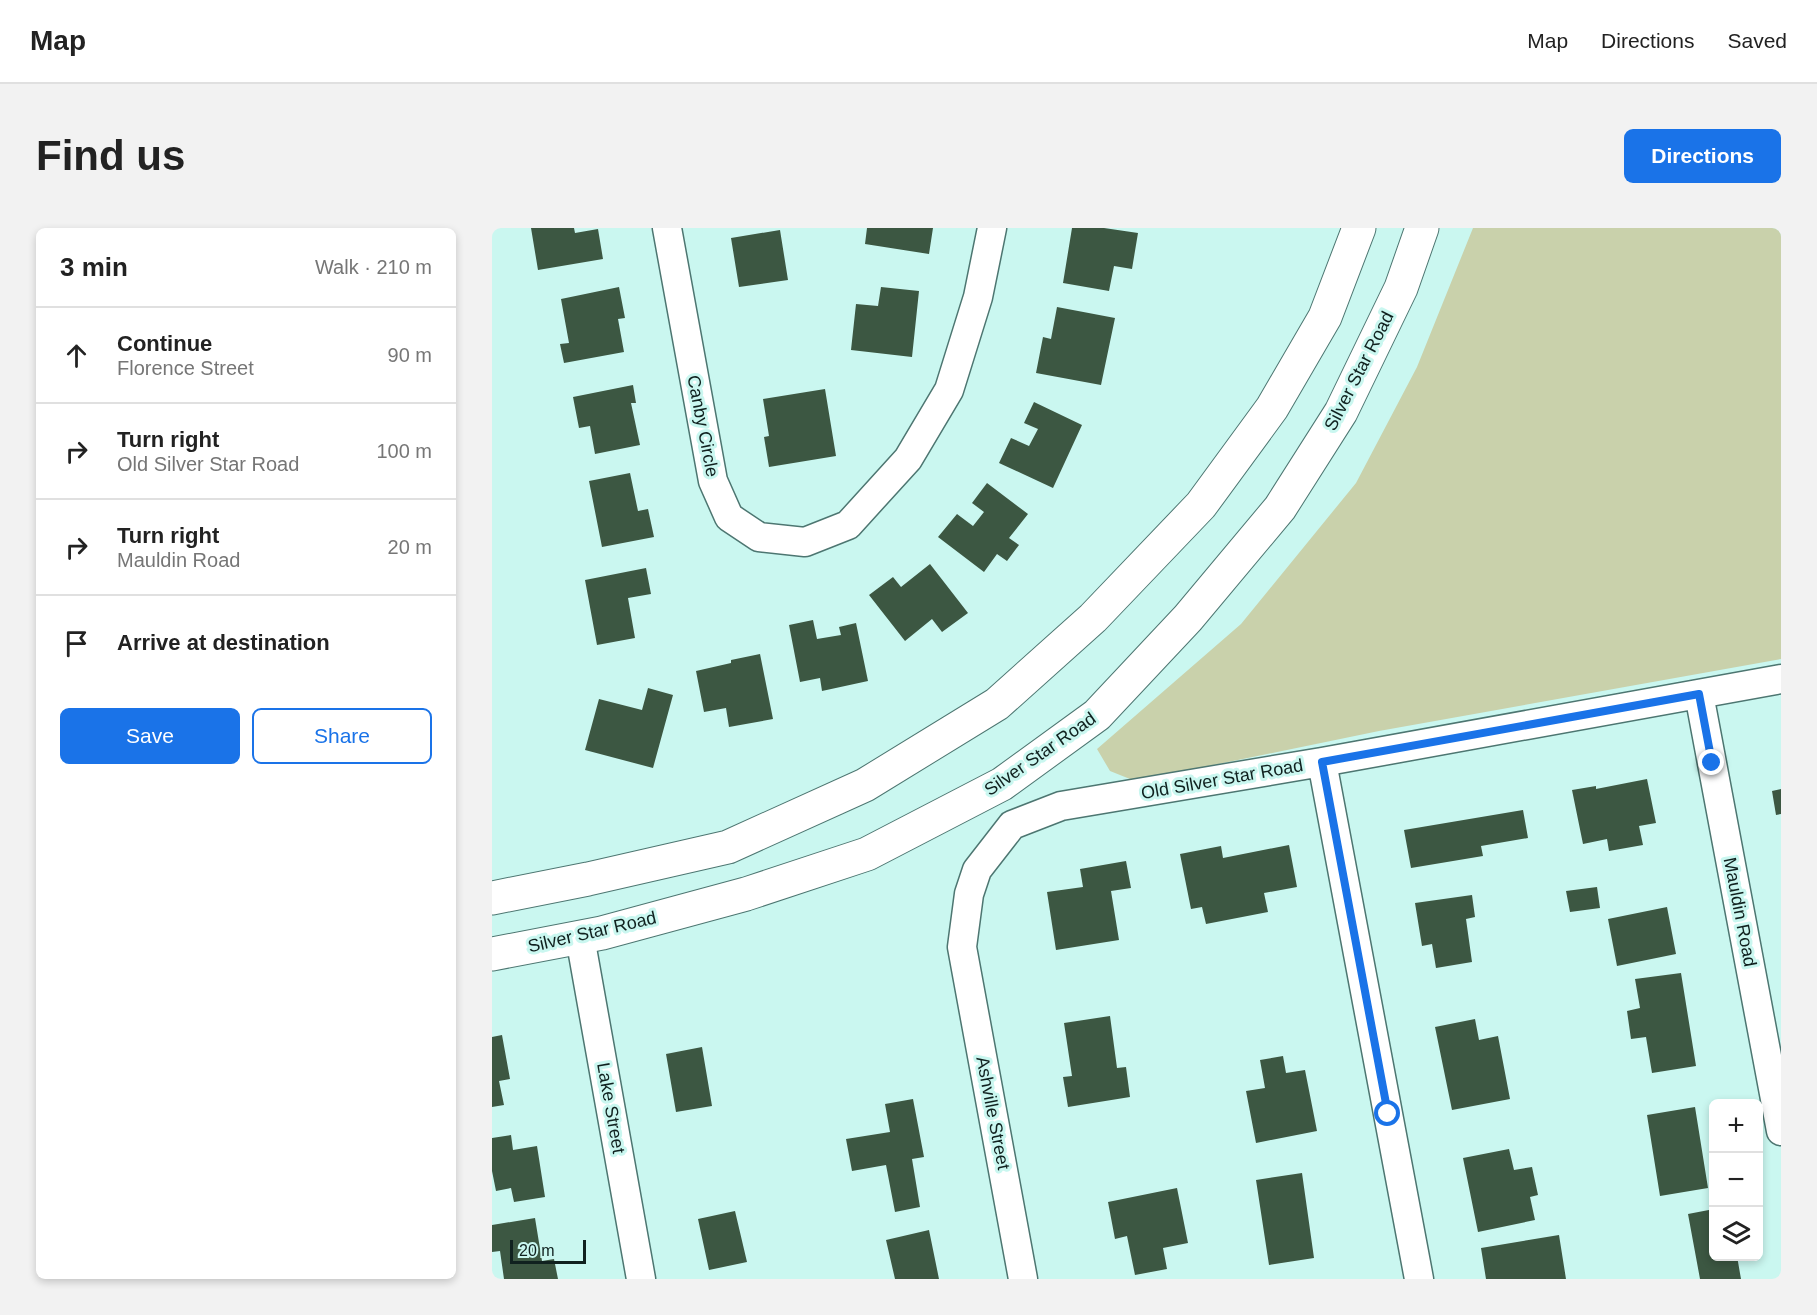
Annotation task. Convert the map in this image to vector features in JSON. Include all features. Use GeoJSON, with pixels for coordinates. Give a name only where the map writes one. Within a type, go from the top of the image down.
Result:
{"type":"FeatureCollection","features":[{"type":"Feature","properties":{"kind":"main road"},"geometry":{"type":"LineString","coordinates":[[492,898],[728,847],[865,785],[997,704],[1094,618],[1201,505],[1272,408],[1325,318],[1359,228]]}},
{"type":"Feature","properties":{"kind":"main road","name":"Silver Star Road"},"geometry":{"type":"LineString","coordinates":[[492,954],[580,937],[746,894],[867,854],[1002,784],[1097,716],[1188,618],[1280,508],[1341,412],[1401,288],[1422,228]]}},
{"type":"Feature","properties":{"kind":"street","name":"Canby Circle"},"geometry":{"type":"LineString","coordinates":[[667,228],[712,481],[729,517],[759,537],[805,542],[848,525],[908,459],[948,390],[978,297],[993,228]]}},
{"type":"Feature","properties":{"kind":"street","name":"Old Silver Star Road"},"geometry":{"type":"LineString","coordinates":[[962,948],[969,894],[977,870],[1012,825],[1061,807],[1781,679]]}},
{"type":"Feature","properties":{"kind":"street","name":"Mauldin Road"},"geometry":{"type":"LineString","coordinates":[[1699,694],[1781,1131]]}},
{"type":"Feature","properties":{"kind":"street"},"geometry":{"type":"LineString","coordinates":[[1322,762],[1419,1279]]}},
{"type":"Feature","properties":{"kind":"street","name":"Lake Street"},"geometry":{"type":"LineString","coordinates":[[580,937],[641,1279]]}},
{"type":"Feature","properties":{"kind":"street","name":"Ashville Street"},"geometry":{"type":"LineString","coordinates":[[962,948],[1023,1279]]}},
{"type":"Feature","properties":{"kind":"green space"},"geometry":{"type":"Polygon","coordinates":[[[1473,228],[1781,228],[1781,659],[1379,731],[1194,769],[1140,783],[1110,771],[1097,749],[1241,624],[1356,483],[1417,367],[1473,228]]]}},
{"type":"Feature","properties":{"kind":"building"},"geometry":{"type":"Polygon","coordinates":[[[531,228],[574,228],[575,233],[598,229],[603,259],[538,270],[531,228]]]}},
{"type":"Feature","properties":{"kind":"building"},"geometry":{"type":"Polygon","coordinates":[[[867,228],[933,228],[929,254],[865,244],[867,228]]]}},
{"type":"Feature","properties":{"kind":"building"},"geometry":{"type":"Polygon","coordinates":[[[1072,228],[1104,228],[1138,233],[1132,269],[1114,266],[1109,291],[1063,283],[1072,228]]]}},
{"type":"Feature","properties":{"kind":"building"},"geometry":{"type":"Polygon","coordinates":[[[780,230],[788,280],[739,287],[731,238],[780,230]]]}},
{"type":"Feature","properties":{"kind":"building"},"geometry":{"type":"Polygon","coordinates":[[[619,287],[625,318],[618,319],[624,352],[564,363],[560,344],[569,343],[561,299],[619,287]]]}},
{"type":"Feature","properties":{"kind":"building"},"geometry":{"type":"Polygon","coordinates":[[[881,287],[919,291],[912,357],[851,350],[856,304],[878,306],[881,287]]]}},
{"type":"Feature","properties":{"kind":"building"},"geometry":{"type":"Polygon","coordinates":[[[1057,307],[1115,318],[1101,385],[1036,373],[1043,337],[1051,339],[1057,307]]]}},
{"type":"Feature","properties":{"kind":"building"},"geometry":{"type":"Polygon","coordinates":[[[633,385],[636,403],[631,403],[640,445],[595,454],[590,426],[579,428],[573,397],[633,385]]]}},
{"type":"Feature","properties":{"kind":"building"},"geometry":{"type":"Polygon","coordinates":[[[825,389],[836,456],[769,467],[764,437],[769,436],[763,399],[825,389]]]}},
{"type":"Feature","properties":{"kind":"building"},"geometry":{"type":"Polygon","coordinates":[[[1034,402],[1082,425],[1053,488],[999,463],[1011,438],[1029,446],[1038,429],[1024,423],[1034,402]]]}},
{"type":"Feature","properties":{"kind":"building"},"geometry":{"type":"Polygon","coordinates":[[[630,473],[638,511],[648,509],[654,537],[602,547],[589,481],[630,473]]]}},
{"type":"Feature","properties":{"kind":"building"},"geometry":{"type":"Polygon","coordinates":[[[987,483],[1028,514],[1009,538],[1019,545],[1007,561],[997,554],[984,572],[938,537],[957,514],[973,526],[984,512],[972,503],[987,483]]]}},
{"type":"Feature","properties":{"kind":"building"},"geometry":{"type":"Polygon","coordinates":[[[930,564],[968,613],[942,632],[932,619],[905,641],[869,595],[893,577],[901,587],[930,564]]]}},
{"type":"Feature","properties":{"kind":"building"},"geometry":{"type":"Polygon","coordinates":[[[646,568],[651,594],[628,598],[635,638],[597,645],[585,580],[646,568]]]}},
{"type":"Feature","properties":{"kind":"building"},"geometry":{"type":"Polygon","coordinates":[[[813,620],[817,639],[841,635],[839,627],[856,623],[868,681],[822,691],[820,678],[800,682],[789,625],[813,620]]]}},
{"type":"Feature","properties":{"kind":"building"},"geometry":{"type":"Polygon","coordinates":[[[760,654],[773,719],[729,727],[726,708],[704,712],[696,671],[760,654]]]}},
{"type":"Feature","properties":{"kind":"building"},"geometry":{"type":"Polygon","coordinates":[[[648,688],[673,695],[653,768],[585,750],[599,699],[642,710],[648,688]]]}},
{"type":"Feature","properties":{"kind":"building"},"geometry":{"type":"Polygon","coordinates":[[[1647,779],[1656,823],[1639,826],[1643,845],[1609,851],[1607,839],[1583,844],[1572,790],[1596,786],[1596,789],[1647,779]]]}},
{"type":"Feature","properties":{"kind":"building"},"geometry":{"type":"Polygon","coordinates":[[[1781,789],[1781,814],[1776,815],[1772,791],[1781,789]]]}},
{"type":"Feature","properties":{"kind":"building"},"geometry":{"type":"Polygon","coordinates":[[[1523,810],[1528,838],[1481,846],[1483,856],[1411,868],[1404,830],[1523,810]]]}},
{"type":"Feature","properties":{"kind":"building"},"geometry":{"type":"Polygon","coordinates":[[[1289,845],[1297,887],[1264,893],[1268,912],[1206,924],[1202,907],[1191,909],[1180,854],[1221,846],[1223,858],[1289,845]]]}},
{"type":"Feature","properties":{"kind":"building"},"geometry":{"type":"Polygon","coordinates":[[[1126,861],[1131,888],[1111,891],[1119,940],[1056,950],[1047,892],[1083,887],[1080,869],[1126,861]]]}},
{"type":"Feature","properties":{"kind":"building"},"geometry":{"type":"Polygon","coordinates":[[[1597,887],[1600,908],[1570,912],[1566,891],[1597,887]]]}},
{"type":"Feature","properties":{"kind":"building"},"geometry":{"type":"Polygon","coordinates":[[[1472,895],[1475,917],[1466,919],[1472,962],[1436,968],[1432,944],[1422,946],[1415,903],[1472,895]]]}},
{"type":"Feature","properties":{"kind":"building"},"geometry":{"type":"Polygon","coordinates":[[[1667,907],[1676,954],[1617,966],[1608,919],[1667,907]]]}},
{"type":"Feature","properties":{"kind":"building"},"geometry":{"type":"Polygon","coordinates":[[[1681,973],[1696,1066],[1652,1073],[1646,1037],[1631,1039],[1627,1011],[1640,1008],[1635,979],[1681,973]]]}},
{"type":"Feature","properties":{"kind":"building"},"geometry":{"type":"Polygon","coordinates":[[[1110,1016],[1117,1068],[1126,1067],[1130,1097],[1068,1107],[1063,1077],[1072,1076],[1064,1023],[1110,1016]]]}},
{"type":"Feature","properties":{"kind":"building"},"geometry":{"type":"Polygon","coordinates":[[[1475,1019],[1479,1040],[1498,1036],[1510,1099],[1452,1110],[1435,1027],[1475,1019]]]}},
{"type":"Feature","properties":{"kind":"building"},"geometry":{"type":"Polygon","coordinates":[[[502,1035],[510,1079],[499,1081],[504,1105],[492,1107],[492,1037],[502,1035]]]}},
{"type":"Feature","properties":{"kind":"building"},"geometry":{"type":"Polygon","coordinates":[[[702,1047],[712,1106],[676,1112],[666,1054],[702,1047]]]}},
{"type":"Feature","properties":{"kind":"building"},"geometry":{"type":"Polygon","coordinates":[[[1283,1056],[1286,1073],[1305,1070],[1317,1131],[1256,1143],[1246,1091],[1265,1088],[1260,1060],[1283,1056]]]}},
{"type":"Feature","properties":{"kind":"building"},"geometry":{"type":"Polygon","coordinates":[[[913,1099],[924,1157],[912,1159],[920,1207],[895,1212],[886,1165],[852,1171],[846,1139],[890,1132],[885,1104],[913,1099]]]}},
{"type":"Feature","properties":{"kind":"building"},"geometry":{"type":"Polygon","coordinates":[[[1695,1107],[1708,1188],[1660,1196],[1647,1115],[1695,1107]]]}},
{"type":"Feature","properties":{"kind":"building"},"geometry":{"type":"Polygon","coordinates":[[[511,1135],[513,1150],[537,1146],[545,1197],[514,1202],[511,1188],[496,1191],[492,1171],[492,1138],[511,1135]]]}},
{"type":"Feature","properties":{"kind":"building"},"geometry":{"type":"Polygon","coordinates":[[[1509,1149],[1514,1170],[1532,1167],[1538,1195],[1530,1197],[1535,1220],[1478,1232],[1463,1158],[1509,1149]]]}},
{"type":"Feature","properties":{"kind":"building"},"geometry":{"type":"Polygon","coordinates":[[[1302,1173],[1314,1258],[1269,1265],[1256,1180],[1302,1173]]]}},
{"type":"Feature","properties":{"kind":"building"},"geometry":{"type":"Polygon","coordinates":[[[1177,1188],[1188,1243],[1163,1248],[1167,1269],[1135,1275],[1127,1236],[1115,1239],[1108,1202],[1177,1188]]]}},
{"type":"Feature","properties":{"kind":"building"},"geometry":{"type":"Polygon","coordinates":[[[1709,1210],[1709,1261],[1738,1261],[1741,1279],[1700,1279],[1688,1214],[1709,1210]]]}},
{"type":"Feature","properties":{"kind":"building"},"geometry":{"type":"Polygon","coordinates":[[[735,1211],[747,1262],[709,1270],[698,1219],[735,1211]]]}},
{"type":"Feature","properties":{"kind":"building"},"geometry":{"type":"Polygon","coordinates":[[[535,1218],[542,1261],[554,1259],[558,1279],[504,1279],[500,1251],[492,1252],[492,1225],[535,1218]]]}},
{"type":"Feature","properties":{"kind":"building"},"geometry":{"type":"Polygon","coordinates":[[[929,1230],[939,1279],[895,1279],[886,1240],[929,1230]]]}},
{"type":"Feature","properties":{"kind":"building"},"geometry":{"type":"Polygon","coordinates":[[[1559,1235],[1566,1279],[1486,1279],[1481,1248],[1559,1235]]]}},
{"type":"Feature","properties":{"kind":"route"},"geometry":{"type":"LineString","coordinates":[[1388,1114],[1322,762],[1699,694],[1712,763]]}}]}
